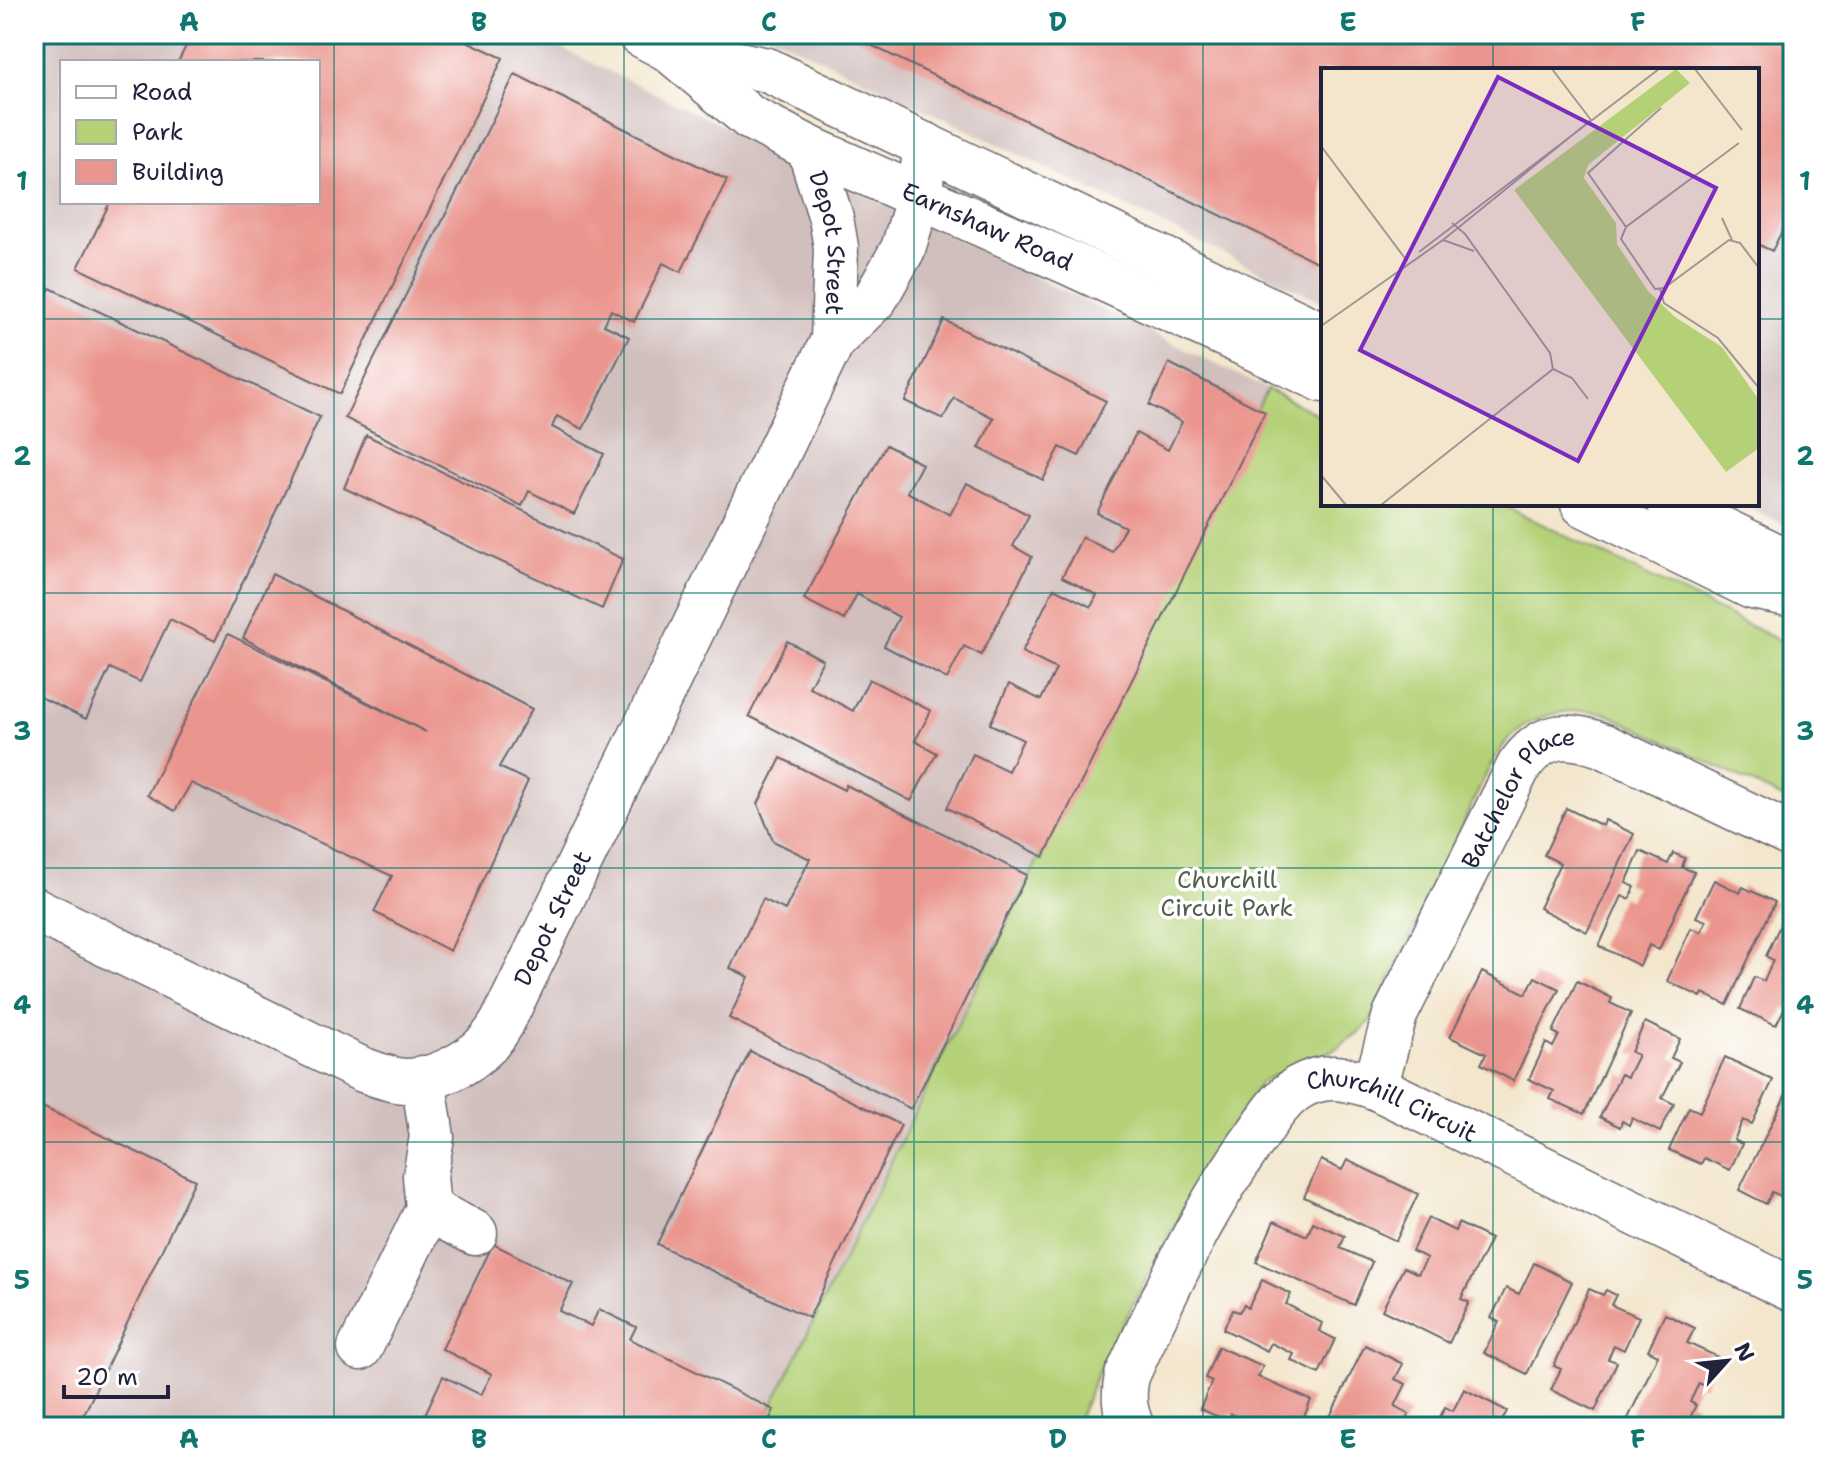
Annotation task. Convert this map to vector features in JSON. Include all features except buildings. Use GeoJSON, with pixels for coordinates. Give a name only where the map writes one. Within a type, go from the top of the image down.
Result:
{"type":"FeatureCollection","features":[{"type":"Feature","properties":{"kind":"street","name":"Earnshaw Road"},"geometry":{"type":"LineString","coordinates":[[654,41],[767,70],[1321,334]]}},
{"type":"Feature","properties":{"kind":"street","name":"Earnshaw Road"},"geometry":{"type":"LineString","coordinates":[[654,41],[749,117],[809,148],[1321,379]]}},
{"type":"Feature","properties":{"kind":"street","name":"Depot Street"},"geometry":{"type":"LineString","coordinates":[[34,909],[361,1069],[384,1077],[404,1081],[447,1071],[487,1044],[502,1023],[833,340],[875,299],[903,249],[919,196],[926,145]]}},
{"type":"Feature","properties":{"kind":"street","name":"Depot Street"},"geometry":{"type":"LineString","coordinates":[[809,148],[831,218],[836,247],[833,340]]}},
{"type":"Feature","properties":{"kind":"street"},"geometry":{"type":"LineString","coordinates":[[1587,506],[1752,587],[1793,595]]}},
{"type":"Feature","properties":{"kind":"street"},"geometry":{"type":"LineString","coordinates":[[1674,506],[1793,566]]}},
{"type":"Feature","properties":{"kind":"street","name":"Batchelor Place"},"geometry":{"type":"LineString","coordinates":[[1375,1087],[1395,1015],[1519,766],[1538,745],[1559,737],[1586,739],[1793,836]]}},
{"type":"Feature","properties":{"kind":"street","name":"Churchill Circuit"},"geometry":{"type":"LineString","coordinates":[[1132,1427],[1125,1410],[1127,1376],[1205,1214],[1272,1114],[1287,1097],[1313,1082],[1340,1077],[1375,1087],[1793,1290]]}},
{"type":"Feature","properties":{"kind":"street"},"geometry":{"type":"LineString","coordinates":[[360,1348],[428,1209],[425,1176],[432,1137],[423,1078]]}},
{"type":"Feature","properties":{"kind":"street"},"geometry":{"type":"LineString","coordinates":[[428,1209],[475,1233]]}},
{"type":"Feature","properties":{"kind":"shaded area"},"geometry":{"type":"Polygon","coordinates":[[[34,34],[532,34],[1267,389],[762,1427],[34,1427],[34,34]]]}},
{"type":"Feature","properties":{"kind":"shaded area"},"geometry":{"type":"Polygon","coordinates":[[[769,34],[1793,34],[1793,529],[1746,506],[1759,506],[1759,68],[1321,68],[1321,301],[769,34]]]}},
{"type":"Feature","properties":{"kind":"green space","name":"Churchill Circuit Park"},"geometry":{"type":"Polygon","coordinates":[[[1267,389],[1321,416],[1321,506],[1505,506],[1793,647],[1793,803],[1605,713],[1578,711],[1552,714],[1527,724],[1506,742],[1489,768],[1372,1019],[1337,1048],[1262,1081],[1214,1154],[1151,1269],[1097,1374],[1075,1427],[762,1427],[1267,389]]]}}]}
